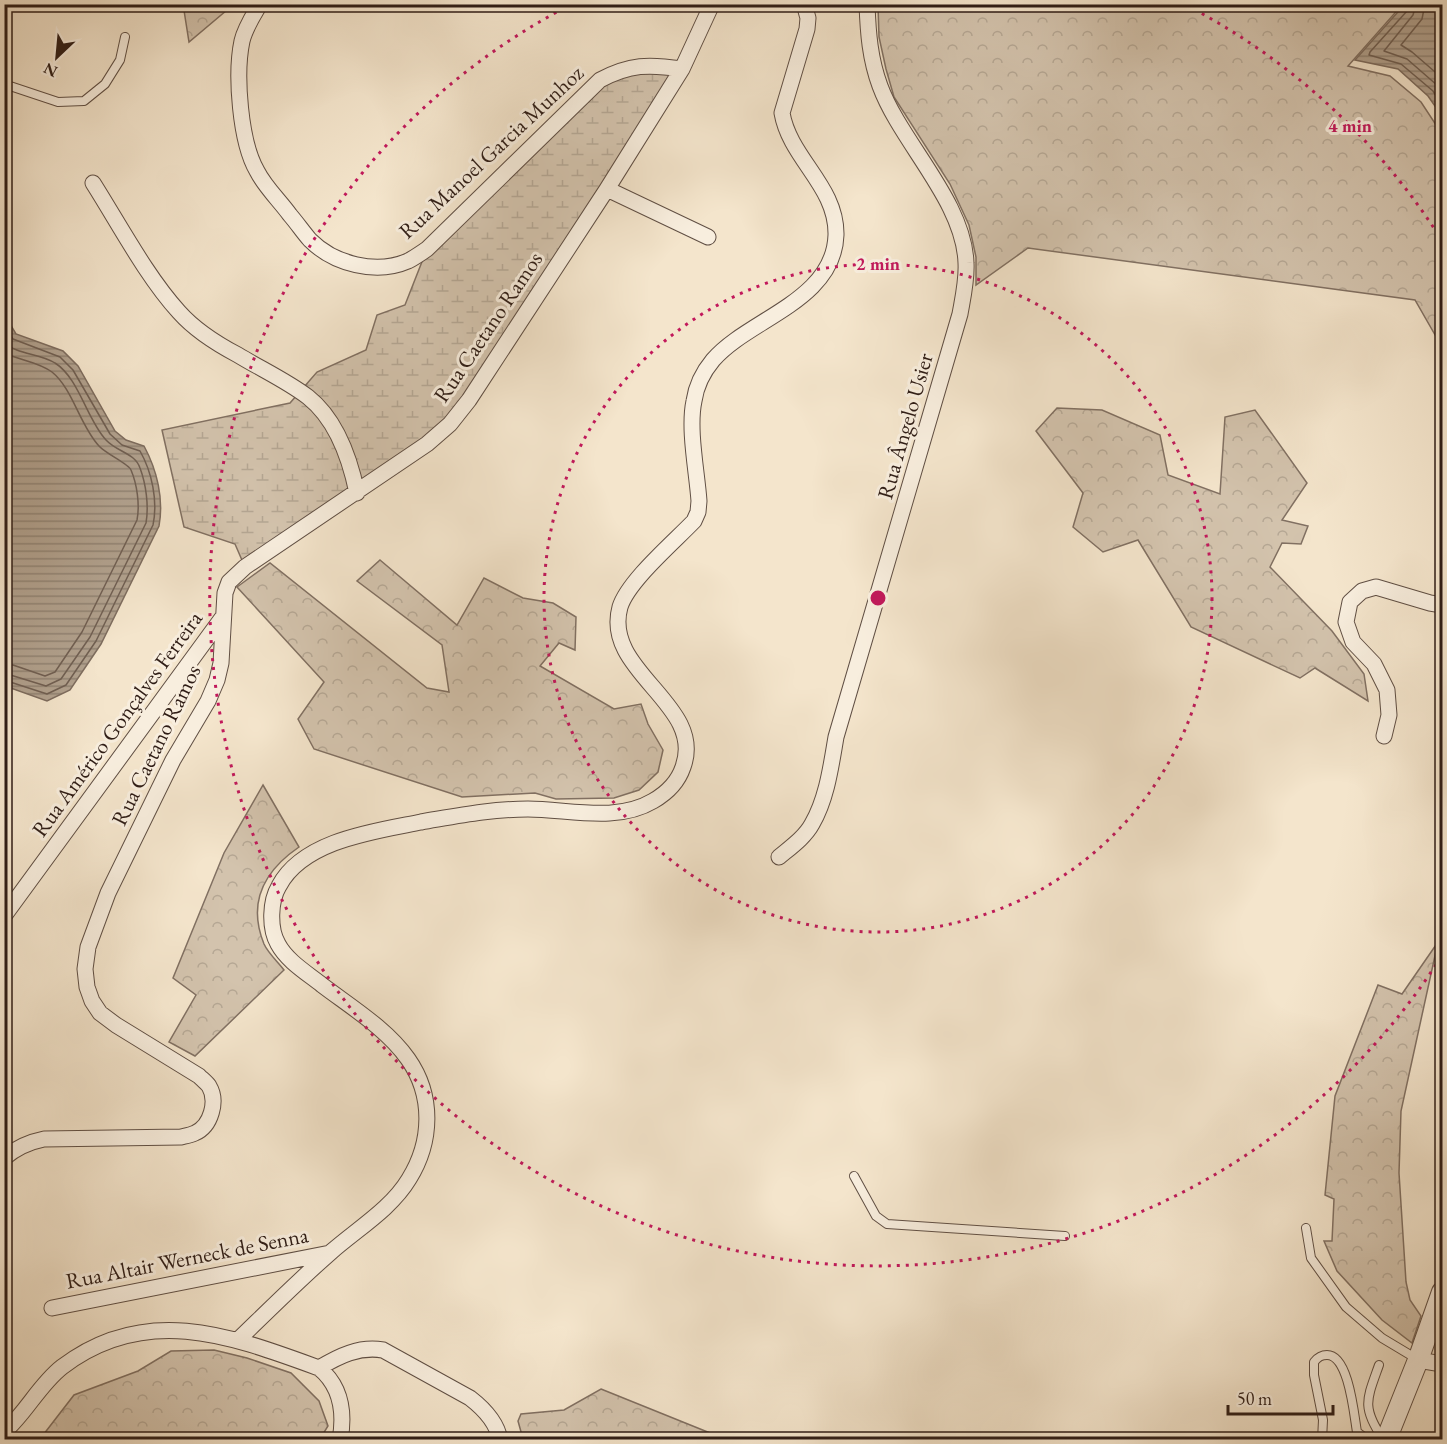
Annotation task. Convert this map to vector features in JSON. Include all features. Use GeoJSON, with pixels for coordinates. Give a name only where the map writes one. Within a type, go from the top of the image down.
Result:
{"type":"FeatureCollection","features":[{"type":"Feature","properties":{"kind":"street","name":"Rua Manoel Garcia Munhoz"},"geometry":{"type":"LineString","coordinates":[[261,4],[250,21],[242,41],[240,80],[242,124],[257,172],[310,240],[328,254],[349,263],[371,267],[390,266],[408,261],[427,249],[600,80],[617,71],[634,66],[654,65],[682,69]]}},
{"type":"Feature","properties":{"kind":"street","name":"Rua Caetano Ramos"},"geometry":{"type":"LineString","coordinates":[[4,1158],[13,1150],[30,1142],[44,1139],[181,1137],[197,1133],[207,1124],[212,1112],[214,1097],[209,1086],[199,1076],[100,1013],[87,987],[86,969],[88,947],[108,893],[173,760],[208,701],[217,680],[225,593],[235,575],[427,444],[450,424],[469,400],[607,189],[682,69],[712,4]]}},
{"type":"Feature","properties":{"kind":"street"},"geometry":{"type":"LineString","coordinates":[[238,1340],[330,1253],[391,1201],[407,1183],[425,1142],[428,1122],[421,1083],[409,1060],[374,1025],[294,963],[277,943],[272,923],[273,902],[277,887],[287,872],[301,860],[320,849],[357,836],[481,811],[527,809],[604,813],[631,811],[651,802],[670,788],[681,773],[687,757],[683,728],[631,661],[620,636],[618,619],[626,593],[694,521],[698,512],[692,417],[694,400],[705,371],[723,351],[815,285],[832,254],[836,238],[836,222],[832,205],[825,189],[791,139],[784,126],[782,113],[807,29],[808,18],[804,4]]}},
{"type":"Feature","properties":{"kind":"street","name":"Rua Ângelo Usier"},"geometry":{"type":"LineString","coordinates":[[779,857],[812,825],[822,802],[836,738],[960,314],[965,286],[966,263],[956,223],[946,200],[881,87],[869,43],[867,4]]}},
{"type":"Feature","properties":{"kind":"street"},"geometry":{"type":"LineString","coordinates":[[93,183],[180,314],[213,341],[291,386],[322,410],[335,429],[351,465],[357,493]]}},
{"type":"Feature","properties":{"kind":"street"},"geometry":{"type":"LineString","coordinates":[[607,189],[708,237]]}},
{"type":"Feature","properties":{"kind":"street"},"geometry":{"type":"LineString","coordinates":[[1384,736],[1389,716],[1387,690],[1374,664],[1353,642],[1346,622],[1350,602],[1362,591],[1376,586],[1443,605]]}},
{"type":"Feature","properties":{"kind":"street","name":"Rua Américo Gonçalves Ferreira"},"geometry":{"type":"LineString","coordinates":[[4,916],[223,617]]}},
{"type":"Feature","properties":{"kind":"street","name":"Rua Altair Werneck de Senna"},"geometry":{"type":"LineString","coordinates":[[52,1308],[330,1253]]}},
{"type":"Feature","properties":{"kind":"street"},"geometry":{"type":"LineString","coordinates":[[1385,1440],[1443,1292]]}},
{"type":"Feature","properties":{"kind":"street"},"geometry":{"type":"LineString","coordinates":[[4,1432],[44,1384],[77,1357],[111,1340],[141,1331],[159,1330],[203,1332],[238,1340],[324,1373],[336,1391],[341,1409],[340,1440]]}},
{"type":"Feature","properties":{"kind":"street"},"geometry":{"type":"LineString","coordinates":[[324,1373],[338,1357],[370,1348],[383,1350],[470,1398],[482,1407],[492,1420],[500,1440]]}},
{"type":"Feature","properties":{"kind":"street"},"geometry":{"type":"LineString","coordinates":[[1418,1360],[1443,1364]]}},
{"type":"Feature","properties":{"kind":"lane"},"geometry":{"type":"LineString","coordinates":[[4,84],[58,102],[84,100],[105,84],[120,60],[125,37]]}},
{"type":"Feature","properties":{"kind":"lane"},"geometry":{"type":"LineString","coordinates":[[854,1176],[876,1216],[887,1224],[1065,1236]]}},
{"type":"Feature","properties":{"kind":"lane"},"geometry":{"type":"LineString","coordinates":[[1306,1228],[1311,1258],[1346,1307],[1382,1338],[1418,1360]]}},
{"type":"Feature","properties":{"kind":"lane"},"geometry":{"type":"LineString","coordinates":[[1322,1440],[1323,1420],[1314,1375],[1314,1362],[1321,1356],[1329,1355],[1336,1359],[1344,1371],[1357,1432],[1368,1440]]}},
{"type":"Feature","properties":{"kind":"lane"},"geometry":{"type":"LineString","coordinates":[[1378,1365],[1367,1404],[1372,1422],[1385,1440]]}},
{"type":"Feature","properties":{"kind":"green space"},"geometry":{"type":"Polygon","coordinates":[[[183,4],[233,4],[233,5],[189,42],[183,4]]]}},
{"type":"Feature","properties":{"kind":"green space"},"geometry":{"type":"Polygon","coordinates":[[[878,5],[1402,5],[1348,66],[1390,76],[1421,102],[1442,134],[1442,347],[1415,300],[1028,248],[976,285],[976,257],[969,225],[950,184],[894,97],[879,37],[878,5]]]}},
{"type":"Feature","properties":{"kind":"green space"},"geometry":{"type":"Polygon","coordinates":[[[682,69],[450,424],[245,567],[235,544],[184,527],[162,430],[290,403],[317,372],[366,350],[377,315],[405,305],[427,249],[617,71],[682,69]]]}},
{"type":"Feature","properties":{"kind":"green space"},"geometry":{"type":"Polygon","coordinates":[[[1057,408],[1102,410],[1160,435],[1168,475],[1220,494],[1225,417],[1255,410],[1307,483],[1282,520],[1308,526],[1301,544],[1282,543],[1270,567],[1332,631],[1364,674],[1368,701],[1315,668],[1300,678],[1191,627],[1138,540],[1103,552],[1073,527],[1083,493],[1036,431],[1057,408]]]}},
{"type":"Feature","properties":{"kind":"green space"},"geometry":{"type":"Polygon","coordinates":[[[380,560],[457,625],[484,578],[523,598],[553,603],[576,617],[575,650],[559,643],[540,666],[614,709],[641,704],[648,724],[663,750],[658,772],[639,790],[614,798],[556,799],[535,793],[462,797],[314,749],[298,719],[324,682],[237,587],[270,563],[427,688],[449,692],[442,645],[357,581],[380,560]]]}},
{"type":"Feature","properties":{"kind":"green space"},"geometry":{"type":"Polygon","coordinates":[[[263,785],[299,847],[276,866],[268,877],[258,901],[257,915],[264,944],[284,970],[195,1056],[169,1042],[196,995],[173,978],[224,853],[263,785]]]}},
{"type":"Feature","properties":{"kind":"green space"},"geometry":{"type":"Polygon","coordinates":[[[1438,942],[1401,1111],[1399,1173],[1406,1282],[1410,1300],[1421,1316],[1412,1343],[1382,1320],[1337,1271],[1324,1241],[1332,1241],[1334,1199],[1325,1195],[1335,1096],[1378,985],[1402,994],[1438,942]]]}},
{"type":"Feature","properties":{"kind":"green space"},"geometry":{"type":"Polygon","coordinates":[[[214,1350],[291,1373],[319,1401],[328,1426],[320,1439],[40,1439],[74,1395],[138,1371],[171,1351],[214,1350]]]}},
{"type":"Feature","properties":{"kind":"green space"},"geometry":{"type":"Polygon","coordinates":[[[601,1389],[725,1439],[523,1439],[518,1421],[521,1414],[564,1410],[601,1389]]]}},
{"type":"Feature","properties":{"kind":"water"},"geometry":{"type":"Polygon","coordinates":[[[1405,4],[1432,5],[1442,8],[1442,116],[1428,96],[1398,69],[1355,60],[1405,4]]]}},
{"type":"Feature","properties":{"kind":"water"},"geometry":{"type":"Polygon","coordinates":[[[4,305],[7,319],[16,334],[63,351],[78,366],[115,431],[126,440],[144,446],[153,465],[160,495],[159,526],[101,644],[70,690],[47,701],[5,686],[4,305]]]}}]}
